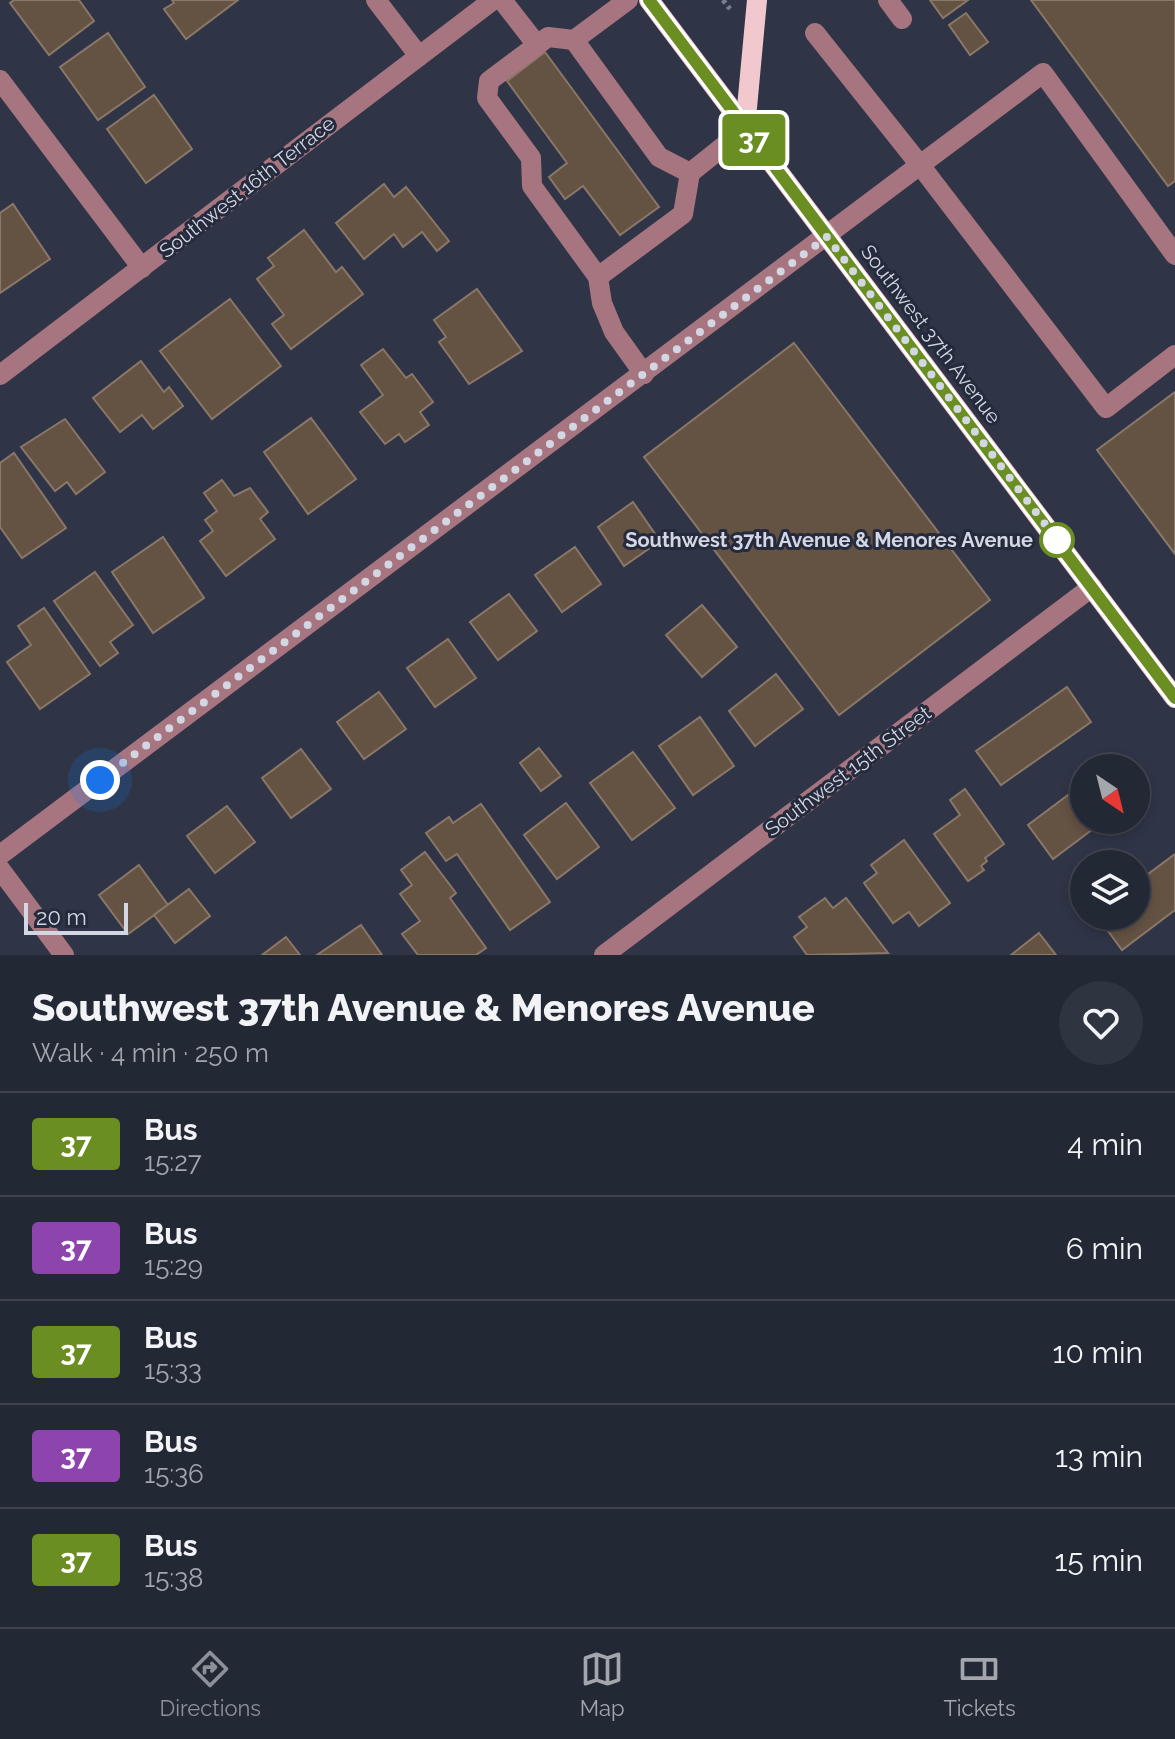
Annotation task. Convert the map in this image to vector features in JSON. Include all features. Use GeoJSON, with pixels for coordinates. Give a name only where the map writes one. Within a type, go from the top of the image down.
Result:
{"type":"FeatureCollection","features":[{"type":"Feature","properties":{"kind":"main road","name":"Southwest 37th Avenue"},"geometry":{"type":"LineString","coordinates":[[649,0],[1175,698]]}},
{"type":"Feature","properties":{"kind":"main road"},"geometry":{"type":"LineString","coordinates":[[745,129],[757,0]]}},
{"type":"Feature","properties":{"kind":"street"},"geometry":{"type":"LineString","coordinates":[[376,0],[419,56]]}},
{"type":"Feature","properties":{"kind":"street","name":"Southwest 16th Terrace"},"geometry":{"type":"LineString","coordinates":[[0,375],[493,0]]}},
{"type":"Feature","properties":{"kind":"street"},"geometry":{"type":"LineString","coordinates":[[502,0],[537,45]]}},
{"type":"Feature","properties":{"kind":"street"},"geometry":{"type":"LineString","coordinates":[[628,0],[574,40],[548,37],[489,81],[487,98],[531,158],[532,186],[598,277],[602,303],[614,332],[644,374]]}},
{"type":"Feature","properties":{"kind":"street"},"geometry":{"type":"LineString","coordinates":[[888,0],[902,19]]}},
{"type":"Feature","properties":{"kind":"street"},"geometry":{"type":"LineString","coordinates":[[815,33],[1106,408],[1175,355]]}},
{"type":"Feature","properties":{"kind":"street"},"geometry":{"type":"LineString","coordinates":[[574,40],[659,157],[690,173]]}},
{"type":"Feature","properties":{"kind":"street"},"geometry":{"type":"LineString","coordinates":[[0,855],[1043,73],[1175,255]]}},
{"type":"Feature","properties":{"kind":"street"},"geometry":{"type":"LineString","coordinates":[[0,80],[142,268]]}},
{"type":"Feature","properties":{"kind":"street"},"geometry":{"type":"LineString","coordinates":[[598,277],[683,214],[690,173],[745,129]]}},
{"type":"Feature","properties":{"kind":"street","name":"Southwest 15th Street"},"geometry":{"type":"LineString","coordinates":[[604,955],[1092,587]]}},
{"type":"Feature","properties":{"kind":"street"},"geometry":{"type":"LineString","coordinates":[[0,869],[64,955]]}},
{"type":"Feature","properties":{"kind":"building"},"geometry":{"type":"Polygon","coordinates":[[[14,0],[79,0],[94,21],[49,55],[10,3],[14,0]]]}},
{"type":"Feature","properties":{"kind":"building"},"geometry":{"type":"Polygon","coordinates":[[[172,0],[238,0],[186,39],[164,9],[174,3],[172,0]]]}},
{"type":"Feature","properties":{"kind":"building"},"geometry":{"type":"Polygon","coordinates":[[[930,0],[968,0],[943,18],[930,0]]]}},
{"type":"Feature","properties":{"kind":"building"},"geometry":{"type":"Polygon","coordinates":[[[1031,0],[1175,0],[1175,181],[1168,186],[1031,0]]]}},
{"type":"Feature","properties":{"kind":"building"},"geometry":{"type":"Polygon","coordinates":[[[966,13],[988,42],[970,55],[949,25],[966,13]]]}},
{"type":"Feature","properties":{"kind":"building"},"geometry":{"type":"Polygon","coordinates":[[[108,33],[145,87],[98,120],[60,67],[108,33]]]}},
{"type":"Feature","properties":{"kind":"building"},"geometry":{"type":"Polygon","coordinates":[[[545,52],[659,207],[620,235],[583,186],[565,199],[549,177],[567,163],[507,81],[545,52]]]}},
{"type":"Feature","properties":{"kind":"building"},"geometry":{"type":"Polygon","coordinates":[[[154,95],[192,149],[146,183],[107,129],[154,95]]]}},
{"type":"Feature","properties":{"kind":"building"},"geometry":{"type":"Polygon","coordinates":[[[384,184],[394,197],[406,187],[449,241],[437,251],[422,232],[403,247],[394,234],[364,259],[336,223],[384,184]]]}},
{"type":"Feature","properties":{"kind":"building"},"geometry":{"type":"Polygon","coordinates":[[[13,204],[50,259],[0,293],[0,213],[13,204]]]}},
{"type":"Feature","properties":{"kind":"building"},"geometry":{"type":"Polygon","coordinates":[[[304,230],[336,272],[342,267],[363,294],[291,349],[272,324],[284,315],[257,279],[274,266],[268,258],[304,230]]]}},
{"type":"Feature","properties":{"kind":"building"},"geometry":{"type":"Polygon","coordinates":[[[477,289],[522,351],[469,384],[439,342],[446,337],[434,320],[477,289]]]}},
{"type":"Feature","properties":{"kind":"building"},"geometry":{"type":"Polygon","coordinates":[[[230,299],[281,366],[212,419],[160,351],[230,299]]]}},
{"type":"Feature","properties":{"kind":"building"},"geometry":{"type":"Polygon","coordinates":[[[794,343],[990,600],[839,715],[644,457],[794,343]]]}},
{"type":"Feature","properties":{"kind":"building"},"geometry":{"type":"Polygon","coordinates":[[[383,349],[406,378],[412,374],[433,402],[420,412],[429,425],[405,442],[399,434],[385,444],[360,412],[383,395],[361,365],[383,349]]]}},
{"type":"Feature","properties":{"kind":"building"},"geometry":{"type":"Polygon","coordinates":[[[141,361],[164,392],[169,387],[183,406],[153,429],[142,415],[120,432],[93,398],[141,361]]]}},
{"type":"Feature","properties":{"kind":"building"},"geometry":{"type":"Polygon","coordinates":[[[1175,392],[1175,554],[1097,450],[1175,392]]]}},
{"type":"Feature","properties":{"kind":"building"},"geometry":{"type":"Polygon","coordinates":[[[311,418],[356,479],[308,514],[264,452],[311,418]]]}},
{"type":"Feature","properties":{"kind":"building"},"geometry":{"type":"Polygon","coordinates":[[[65,419],[105,472],[76,494],[67,482],[55,491],[21,447],[65,419]]]}},
{"type":"Feature","properties":{"kind":"building"},"geometry":{"type":"Polygon","coordinates":[[[14,453],[66,528],[22,558],[0,527],[0,463],[14,453]]]}},
{"type":"Feature","properties":{"kind":"building"},"geometry":{"type":"Polygon","coordinates":[[[222,480],[234,496],[250,488],[268,512],[260,519],[275,539],[226,576],[200,541],[213,531],[205,520],[217,511],[204,493],[222,480]]]}},
{"type":"Feature","properties":{"kind":"building"},"geometry":{"type":"Polygon","coordinates":[[[633,502],[660,541],[624,566],[598,527],[633,502]]]}},
{"type":"Feature","properties":{"kind":"building"},"geometry":{"type":"Polygon","coordinates":[[[163,537],[204,598],[153,633],[112,572],[163,537]]]}},
{"type":"Feature","properties":{"kind":"building"},"geometry":{"type":"Polygon","coordinates":[[[575,547],[601,584],[562,612],[535,575],[575,547]]]}},
{"type":"Feature","properties":{"kind":"building"},"geometry":{"type":"Polygon","coordinates":[[[95,572],[133,625],[110,642],[118,653],[100,666],[54,601],[95,572]]]}},
{"type":"Feature","properties":{"kind":"building"},"geometry":{"type":"Polygon","coordinates":[[[509,594],[537,631],[498,660],[470,622],[509,594]]]}},
{"type":"Feature","properties":{"kind":"building"},"geometry":{"type":"Polygon","coordinates":[[[702,605],[737,647],[702,677],[666,635],[702,605]]]}},
{"type":"Feature","properties":{"kind":"building"},"geometry":{"type":"Polygon","coordinates":[[[44,608],[90,674],[40,709],[7,662],[31,645],[18,626],[44,608]]]}},
{"type":"Feature","properties":{"kind":"building"},"geometry":{"type":"Polygon","coordinates":[[[448,639],[476,678],[435,707],[407,668],[448,639]]]}},
{"type":"Feature","properties":{"kind":"building"},"geometry":{"type":"Polygon","coordinates":[[[776,674],[803,709],[755,746],[729,711],[776,674]]]}},
{"type":"Feature","properties":{"kind":"building"},"geometry":{"type":"Polygon","coordinates":[[[1067,687],[1091,722],[1001,785],[976,751],[1067,687]]]}},
{"type":"Feature","properties":{"kind":"building"},"geometry":{"type":"Polygon","coordinates":[[[379,692],[406,729],[364,759],[337,722],[379,692]]]}},
{"type":"Feature","properties":{"kind":"building"},"geometry":{"type":"Polygon","coordinates":[[[700,717],[734,766],[693,795],[659,746],[700,717]]]}},
{"type":"Feature","properties":{"kind":"building"},"geometry":{"type":"Polygon","coordinates":[[[539,748],[561,776],[541,791],[520,763],[539,748]]]}},
{"type":"Feature","properties":{"kind":"building"},"geometry":{"type":"Polygon","coordinates":[[[301,749],[331,789],[291,818],[262,778],[301,749]]]}},
{"type":"Feature","properties":{"kind":"building"},"geometry":{"type":"Polygon","coordinates":[[[633,752],[675,808],[632,840],[590,783],[633,752]]]}},
{"type":"Feature","properties":{"kind":"building"},"geometry":{"type":"Polygon","coordinates":[[[965,789],[1004,844],[985,858],[987,861],[981,866],[984,870],[968,881],[934,834],[960,815],[950,800],[965,789]]]}},
{"type":"Feature","properties":{"kind":"building"},"geometry":{"type":"Polygon","coordinates":[[[1070,794],[1070,834],[1086,834],[1053,859],[1028,825],[1070,794]]]}},
{"type":"Feature","properties":{"kind":"building"},"geometry":{"type":"Polygon","coordinates":[[[566,803],[599,847],[557,879],[524,835],[566,803]]]}},
{"type":"Feature","properties":{"kind":"building"},"geometry":{"type":"Polygon","coordinates":[[[481,804],[550,902],[510,930],[457,854],[446,861],[426,833],[449,817],[453,823],[481,804]]]}},
{"type":"Feature","properties":{"kind":"building"},"geometry":{"type":"Polygon","coordinates":[[[227,806],[255,842],[215,873],[187,836],[227,806]]]}},
{"type":"Feature","properties":{"kind":"building"},"geometry":{"type":"Polygon","coordinates":[[[904,840],[950,903],[919,926],[909,912],[893,923],[864,883],[877,873],[871,865],[904,840]]]}},
{"type":"Feature","properties":{"kind":"building"},"geometry":{"type":"Polygon","coordinates":[[[425,852],[456,893],[450,898],[486,948],[476,955],[418,955],[402,934],[420,921],[400,894],[412,885],[401,870],[425,852]]]}},
{"type":"Feature","properties":{"kind":"building"},"geometry":{"type":"Polygon","coordinates":[[[1175,854],[1175,910],[1150,929],[1150,873],[1175,854]]]}},
{"type":"Feature","properties":{"kind":"building"},"geometry":{"type":"Polygon","coordinates":[[[139,865],[168,905],[128,934],[99,895],[139,865]]]}},
{"type":"Feature","properties":{"kind":"building"},"geometry":{"type":"Polygon","coordinates":[[[189,889],[210,916],[175,943],[154,915],[189,889]]]}},
{"type":"Feature","properties":{"kind":"building"},"geometry":{"type":"Polygon","coordinates":[[[825,898],[833,908],[846,898],[888,953],[807,955],[794,937],[807,927],[799,917],[825,898]]]}},
{"type":"Feature","properties":{"kind":"building"},"geometry":{"type":"Polygon","coordinates":[[[361,925],[382,955],[317,955],[361,925]]]}},
{"type":"Feature","properties":{"kind":"building"},"geometry":{"type":"Polygon","coordinates":[[[1107,930],[1148,930],[1122,950],[1107,930]]]}},
{"type":"Feature","properties":{"kind":"building"},"geometry":{"type":"Polygon","coordinates":[[[1039,933],[1056,955],[1011,955],[1039,933]]]}},
{"type":"Feature","properties":{"kind":"building"},"geometry":{"type":"Polygon","coordinates":[[[286,937],[300,955],[262,955],[286,937]]]}},
{"type":"Feature","properties":{"kind":"bus line","name":"37"},"geometry":{"type":"LineString","coordinates":[[649,0],[1175,698]]}},
{"type":"Feature","properties":{"kind":"place","name":"Southwest 37th Avenue & Menores Avenue"},"geometry":{"type":"Point","coordinates":[1057,540]}},
{"type":"Feature","properties":{"kind":"route"},"geometry":{"type":"LineString","coordinates":[[100,780],[827,237],[1057,540]]}}]}
